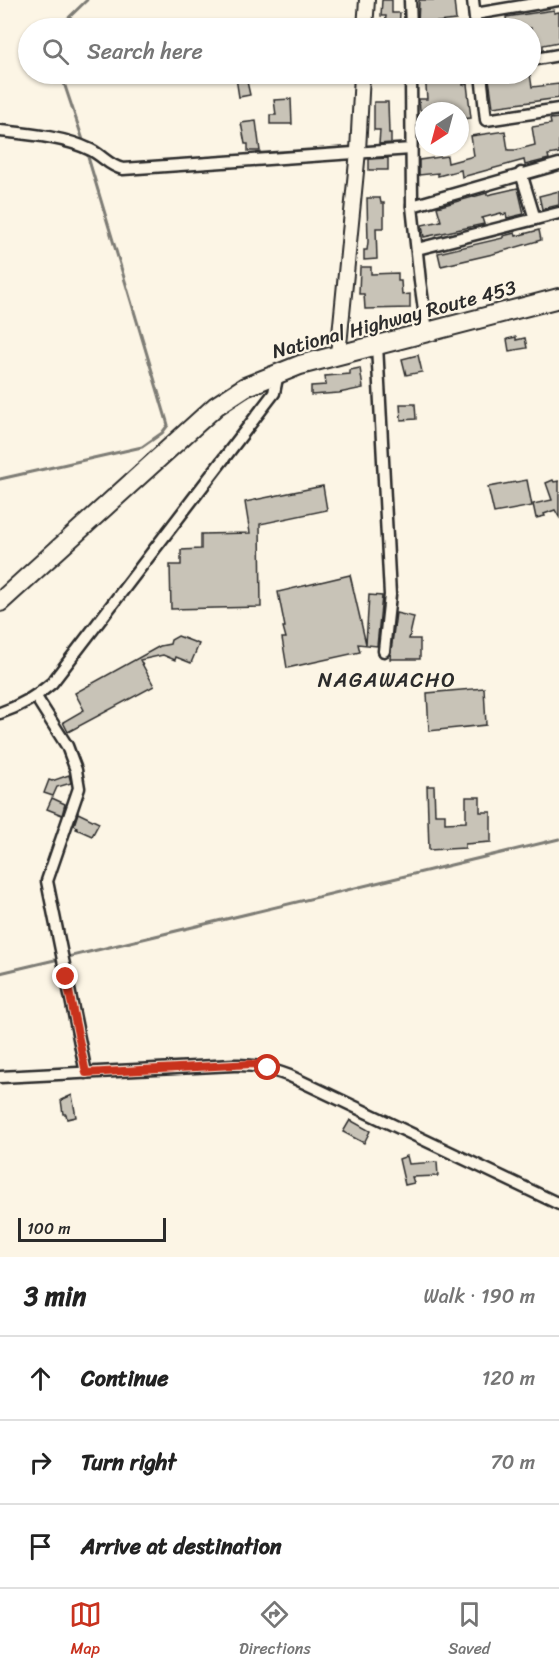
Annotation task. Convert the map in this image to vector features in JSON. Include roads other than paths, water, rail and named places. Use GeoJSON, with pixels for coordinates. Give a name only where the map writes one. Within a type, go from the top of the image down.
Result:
{"type":"FeatureCollection","features":[{"type":"Feature","properties":{"kind":"highway","name":"National Highway Route 453"},"geometry":{"type":"LineString","coordinates":[[0,602],[216,406],[245,387],[279,372],[559,298]]}},
{"type":"Feature","properties":{"kind":"street"},"geometry":{"type":"LineString","coordinates":[[366,18],[367,0]]}},
{"type":"Feature","properties":{"kind":"street"},"geometry":{"type":"LineString","coordinates":[[410,0],[411,18]]}},
{"type":"Feature","properties":{"kind":"street"},"geometry":{"type":"LineString","coordinates":[[473,0],[475,18]]}},
{"type":"Feature","properties":{"kind":"street"},"geometry":{"type":"LineString","coordinates":[[475,14],[558,0]]}},
{"type":"Feature","properties":{"kind":"street"},"geometry":{"type":"LineString","coordinates":[[541,58],[559,55]]}},
{"type":"Feature","properties":{"kind":"street"},"geometry":{"type":"LineString","coordinates":[[339,355],[358,151],[361,84]]}},
{"type":"Feature","properties":{"kind":"street"},"geometry":{"type":"LineString","coordinates":[[411,84],[412,206],[428,331]]}},
{"type":"Feature","properties":{"kind":"street"},"geometry":{"type":"LineString","coordinates":[[482,84],[486,120],[559,109]]}},
{"type":"Feature","properties":{"kind":"street"},"geometry":{"type":"LineString","coordinates":[[0,131],[64,141],[92,150],[104,160],[123,169],[411,148]]}},
{"type":"Feature","properties":{"kind":"street"},"geometry":{"type":"LineString","coordinates":[[412,206],[559,164]]}},
{"type":"Feature","properties":{"kind":"street"},"geometry":{"type":"LineString","coordinates":[[521,173],[535,219]]}},
{"type":"Feature","properties":{"kind":"street"},"geometry":{"type":"LineString","coordinates":[[417,249],[559,213]]}},
{"type":"Feature","properties":{"kind":"street"},"geometry":{"type":"LineString","coordinates":[[377,345],[390,595],[384,651]]}},
{"type":"Feature","properties":{"kind":"street"},"geometry":{"type":"LineString","coordinates":[[0,713],[21,706],[36,697],[52,683],[72,659],[274,393],[279,372]]}},
{"type":"Feature","properties":{"kind":"street"},"geometry":{"type":"LineString","coordinates":[[36,697],[67,746],[80,788],[47,881],[86,1073]]}},
{"type":"Feature","properties":{"kind":"street"},"geometry":{"type":"LineString","coordinates":[[0,1077],[252,1064],[290,1076],[559,1204]]}},
{"type":"Feature","properties":{"kind":"waterway"},"geometry":{"type":"LineString","coordinates":[[68,18],[87,0]]}},
{"type":"Feature","properties":{"kind":"waterway"},"geometry":{"type":"LineString","coordinates":[[64,84],[83,140]]}},
{"type":"Feature","properties":{"kind":"waterway"},"geometry":{"type":"LineString","coordinates":[[0,479],[142,447],[162,433],[168,425],[88,157]]}},
{"type":"Feature","properties":{"kind":"waterway"},"geometry":{"type":"LineString","coordinates":[[68,957],[559,839]]}},
{"type":"Feature","properties":{"kind":"waterway"},"geometry":{"type":"LineString","coordinates":[[0,973],[59,959]]}},
{"type":"Feature","properties":{"kind":"district","name":"NAGAWACHO"},"geometry":{"type":"Point","coordinates":[387,680]}}]}
